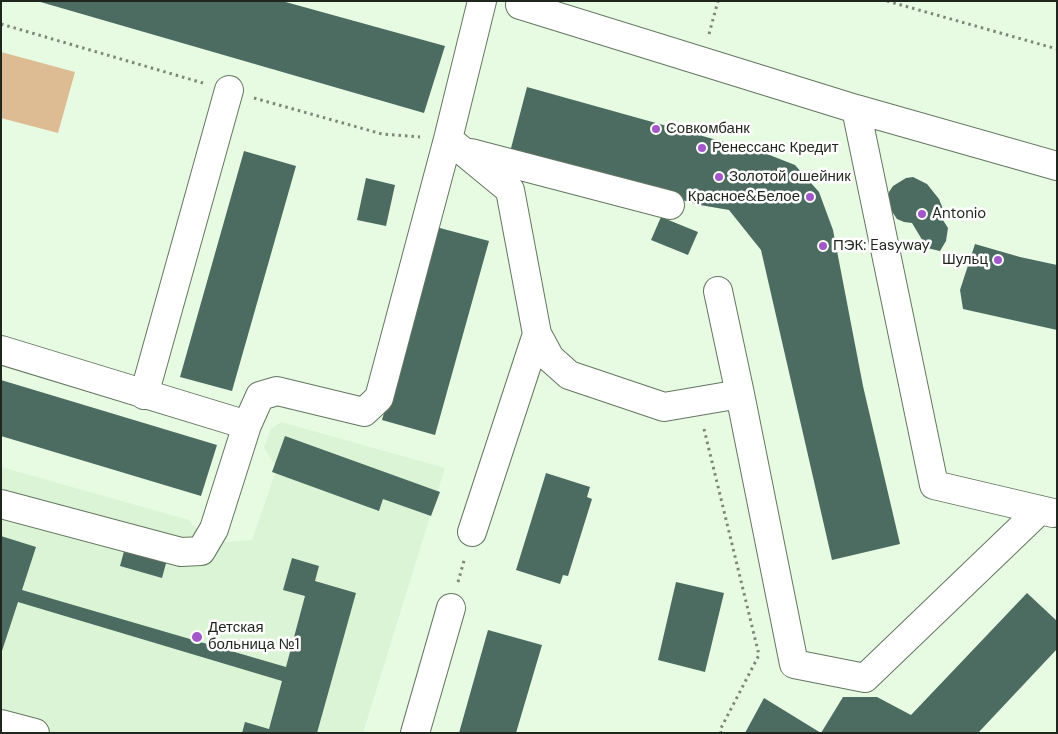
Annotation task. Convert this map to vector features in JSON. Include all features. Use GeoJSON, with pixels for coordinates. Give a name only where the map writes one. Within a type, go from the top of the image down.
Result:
{"type":"FeatureCollection","features":[{"type":"Feature","properties":{"kind":"lane"},"geometry":{"type":"LineString","coordinates":[[1,504],[181,552],[201,551],[214,529],[247,425],[260,396],[277,391],[364,412],[379,398],[455,145],[482,1]]}},
{"type":"Feature","properties":{"kind":"lane"},"geometry":{"type":"LineString","coordinates":[[516,2],[856,108],[1057,166]]}},
{"type":"Feature","properties":{"kind":"lane"},"geometry":{"type":"LineString","coordinates":[[144,395],[229,90]]}},
{"type":"Feature","properties":{"kind":"lane"},"geometry":{"type":"LineString","coordinates":[[856,108],[934,485],[1048,512]]}},
{"type":"Feature","properties":{"kind":"lane"},"geometry":{"type":"LineString","coordinates":[[455,145],[670,204]]}},
{"type":"Feature","properties":{"kind":"lane"},"geometry":{"type":"LineString","coordinates":[[455,145],[510,190],[536,334],[550,358],[569,375],[664,407],[740,394]]}},
{"type":"Feature","properties":{"kind":"lane"},"geometry":{"type":"LineString","coordinates":[[718,291],[794,664],[866,678],[1048,512]]}},
{"type":"Feature","properties":{"kind":"lane"},"geometry":{"type":"LineString","coordinates":[[472,532],[536,334]]}},
{"type":"Feature","properties":{"kind":"lane"},"geometry":{"type":"LineString","coordinates":[[1,350],[247,425]]}},
{"type":"Feature","properties":{"kind":"lane"},"geometry":{"type":"LineString","coordinates":[[415,733],[451,608]]}},
{"type":"Feature","properties":{"kind":"lane"},"geometry":{"type":"LineString","coordinates":[[1,724],[35,733]]}},
{"type":"Feature","properties":{"kind":"path"},"geometry":{"type":"LineString","coordinates":[[701,60],[718,1]]}},
{"type":"Feature","properties":{"kind":"path"},"geometry":{"type":"LineString","coordinates":[[887,1],[1057,49]]}},
{"type":"Feature","properties":{"kind":"path"},"geometry":{"type":"LineString","coordinates":[[698,401],[759,655],[720,730],[721,733]]}},
{"type":"Feature","properties":{"kind":"path"},"geometry":{"type":"LineString","coordinates":[[451,608],[472,532]]}},
{"type":"Feature","properties":{"kind":"shaded area"},"geometry":{"type":"Polygon","coordinates":[[[1,52],[75,72],[58,133],[1,118],[1,52]]]}},
{"type":"Feature","properties":{"kind":"shaded area","name":"Детская больница №1"},"geometry":{"type":"Polygon","coordinates":[[[281,422],[445,468],[363,733],[1,733],[1,467],[189,520],[199,532],[225,542],[252,540],[277,468],[264,448],[271,429],[281,422]]]}},
{"type":"Feature","properties":{"kind":"building"},"geometry":{"type":"Polygon","coordinates":[[[37,1],[282,1],[445,46],[424,113],[37,1]]]}},
{"type":"Feature","properties":{"kind":"building"},"geometry":{"type":"Polygon","coordinates":[[[527,87],[767,154],[795,165],[819,192],[833,230],[863,386],[900,544],[832,560],[761,250],[729,210],[700,205],[510,152],[527,87]]]}},
{"type":"Feature","properties":{"kind":"building"},"geometry":{"type":"Polygon","coordinates":[[[244,151],[296,166],[232,391],[180,377],[244,151]]]}},
{"type":"Feature","properties":{"kind":"building"},"geometry":{"type":"Polygon","coordinates":[[[913,177],[927,184],[939,199],[943,209],[941,217],[948,228],[946,241],[940,251],[927,248],[912,223],[897,219],[889,207],[889,192],[893,186],[906,178],[913,177]]]}},
{"type":"Feature","properties":{"kind":"building"},"geometry":{"type":"Polygon","coordinates":[[[366,178],[395,185],[386,226],[357,220],[366,178]]]}},
{"type":"Feature","properties":{"kind":"building"},"geometry":{"type":"Polygon","coordinates":[[[661,217],[698,232],[688,255],[651,240],[661,217]]]}},
{"type":"Feature","properties":{"kind":"building"},"geometry":{"type":"Polygon","coordinates":[[[436,227],[489,241],[435,435],[382,420],[436,227]]]}},
{"type":"Feature","properties":{"kind":"building"},"geometry":{"type":"Polygon","coordinates":[[[975,244],[1057,265],[1057,330],[963,309],[960,290],[975,244]]]}},
{"type":"Feature","properties":{"kind":"building"},"geometry":{"type":"Polygon","coordinates":[[[1,380],[217,445],[201,496],[1,436],[1,380]]]}},
{"type":"Feature","properties":{"kind":"building"},"geometry":{"type":"Polygon","coordinates":[[[285,436],[440,492],[431,516],[383,499],[379,511],[272,472],[285,436]]]}},
{"type":"Feature","properties":{"kind":"building"},"geometry":{"type":"Polygon","coordinates":[[[546,473],[590,487],[587,497],[592,499],[568,576],[563,575],[560,584],[516,570],[546,473]]]}},
{"type":"Feature","properties":{"kind":"building"},"geometry":{"type":"Polygon","coordinates":[[[1,536],[36,547],[22,590],[286,667],[305,596],[283,590],[292,558],[319,566],[315,581],[356,593],[317,733],[242,733],[245,722],[269,729],[282,681],[18,602],[1,654],[1,536]]]}},
{"type":"Feature","properties":{"kind":"building"},"geometry":{"type":"Polygon","coordinates":[[[126,544],[168,556],[162,578],[120,566],[126,544]]]}},
{"type":"Feature","properties":{"kind":"building"},"geometry":{"type":"Polygon","coordinates":[[[676,582],[724,593],[705,672],[658,660],[676,582]]]}},
{"type":"Feature","properties":{"kind":"building"},"geometry":{"type":"Polygon","coordinates":[[[1027,593],[1057,621],[1057,649],[978,733],[821,733],[843,697],[877,697],[911,715],[1027,593]]]}},
{"type":"Feature","properties":{"kind":"building"},"geometry":{"type":"Polygon","coordinates":[[[488,630],[542,645],[516,733],[459,733],[488,630]]]}},
{"type":"Feature","properties":{"kind":"building"},"geometry":{"type":"Polygon","coordinates":[[[764,698],[821,733],[745,733],[764,698]]]}},
{"type":"Feature","properties":{"kind":"place","name":"Совкомбанк"},"geometry":{"type":"Point","coordinates":[656,129]}},
{"type":"Feature","properties":{"kind":"place","name":"Ренессанс Кредит"},"geometry":{"type":"Point","coordinates":[702,148]}},
{"type":"Feature","properties":{"kind":"place","name":"Золотой ошейник"},"geometry":{"type":"Point","coordinates":[719,177]}},
{"type":"Feature","properties":{"kind":"place","name":"Красное&Белое"},"geometry":{"type":"Point","coordinates":[810,197]}},
{"type":"Feature","properties":{"kind":"place","name":"Antonio"},"geometry":{"type":"Point","coordinates":[922,214]}},
{"type":"Feature","properties":{"kind":"place","name":"ПЭК: Easyway"},"geometry":{"type":"Point","coordinates":[823,246]}},
{"type":"Feature","properties":{"kind":"place","name":"Шульц"},"geometry":{"type":"Point","coordinates":[998,260]}},
{"type":"Feature","properties":{"kind":"place","name":"Детская больница №1"},"geometry":{"type":"Point","coordinates":[197,637]}}]}
